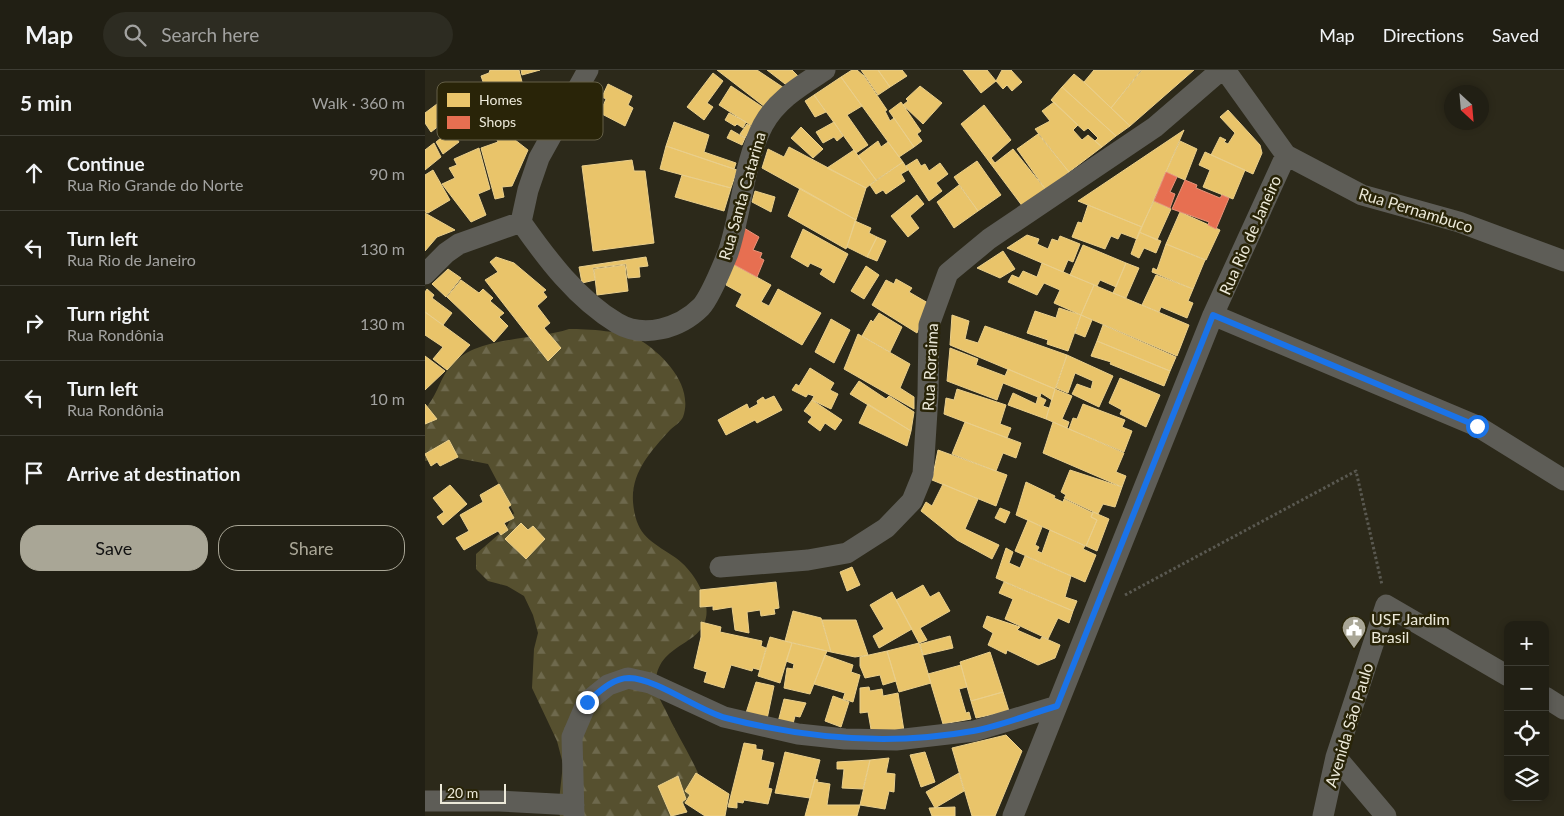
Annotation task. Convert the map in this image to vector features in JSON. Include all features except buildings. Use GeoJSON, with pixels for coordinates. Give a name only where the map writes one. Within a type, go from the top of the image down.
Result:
{"type":"FeatureCollection","features":[{"type":"Feature","properties":{"kind":"street"},"geometry":{"type":"LineString","coordinates":[[581,82],[588,70]]}},
{"type":"Feature","properties":{"kind":"street","name":"Rua Santa Catarina"},"geometry":{"type":"LineString","coordinates":[[521,222],[546,258],[571,284],[619,324],[641,330],[666,328],[701,306],[714,284],[728,252],[747,169],[763,125],[779,102],[825,70]]}},
{"type":"Feature","properties":{"kind":"street","name":"Rua Roraima"},"geometry":{"type":"LineString","coordinates":[[720,567],[808,560],[847,553],[886,528],[912,501],[923,474],[928,395],[929,324],[948,273],[989,239],[1155,127],[1221,70]]}},
{"type":"Feature","properties":{"kind":"street","name":"Rua Pernambuco"},"geometry":{"type":"LineString","coordinates":[[1225,70],[1286,155],[1362,195],[1459,222],[1564,261]]}},
{"type":"Feature","properties":{"kind":"street"},"geometry":{"type":"LineString","coordinates":[[425,274],[446,253],[459,244],[521,222],[528,190],[539,158],[549,140]]}},
{"type":"Feature","properties":{"kind":"street","name":"Rua Rio de Janeiro"},"geometry":{"type":"LineString","coordinates":[[1013,816],[1213,315],[1286,155]]}},
{"type":"Feature","properties":{"kind":"street"},"geometry":{"type":"LineString","coordinates":[[1213,315],[1477,426],[1564,480]]}},
{"type":"Feature","properties":{"kind":"street"},"geometry":{"type":"LineString","coordinates":[[1386,605],[1504,674]]}},
{"type":"Feature","properties":{"kind":"street","name":"Avenida São Paulo"},"geometry":{"type":"LineString","coordinates":[[1323,816],[1336,757],[1386,605]]}},
{"type":"Feature","properties":{"kind":"street"},"geometry":{"type":"LineString","coordinates":[[425,801],[499,801],[574,810],[572,736],[587,702],[608,685],[628,678],[650,683],[724,717],[798,734],[845,739],[896,740],[974,731],[1057,706]]}},
{"type":"Feature","properties":{"kind":"street"},"geometry":{"type":"LineString","coordinates":[[1336,757],[1386,816]]}},
{"type":"Feature","properties":{"kind":"path"},"geometry":{"type":"LineString","coordinates":[[1095,611],[1356,471],[1386,605]]}},
{"type":"Feature","properties":{"kind":"green space"},"geometry":{"type":"Polygon","coordinates":[[[569,329],[625,334],[640,340],[658,354],[675,372],[684,394],[685,405],[681,421],[670,430],[649,454],[635,481],[633,491],[635,513],[641,529],[651,541],[679,560],[690,571],[702,591],[706,605],[706,619],[701,630],[672,652],[663,661],[657,673],[657,694],[698,773],[694,789],[676,816],[560,816],[558,810],[563,764],[557,741],[532,688],[534,649],[538,633],[533,615],[524,596],[507,586],[488,581],[476,569],[476,554],[506,528],[514,513],[488,464],[452,457],[425,461],[425,409],[432,400],[448,369],[459,358],[472,350],[488,345],[569,329]]]}},
{"type":"Feature","properties":{"kind":"place","name":"USF Jardim Brasil"},"geometry":{"type":"Point","coordinates":[1354,649]}},
{"type":"Feature","properties":{"kind":"route"},"geometry":{"type":"LineString","coordinates":[[587,702],[608,685],[628,678],[650,683],[724,717],[798,734],[845,739],[896,740],[974,731],[1057,706],[1213,315],[1477,426]]}}]}
